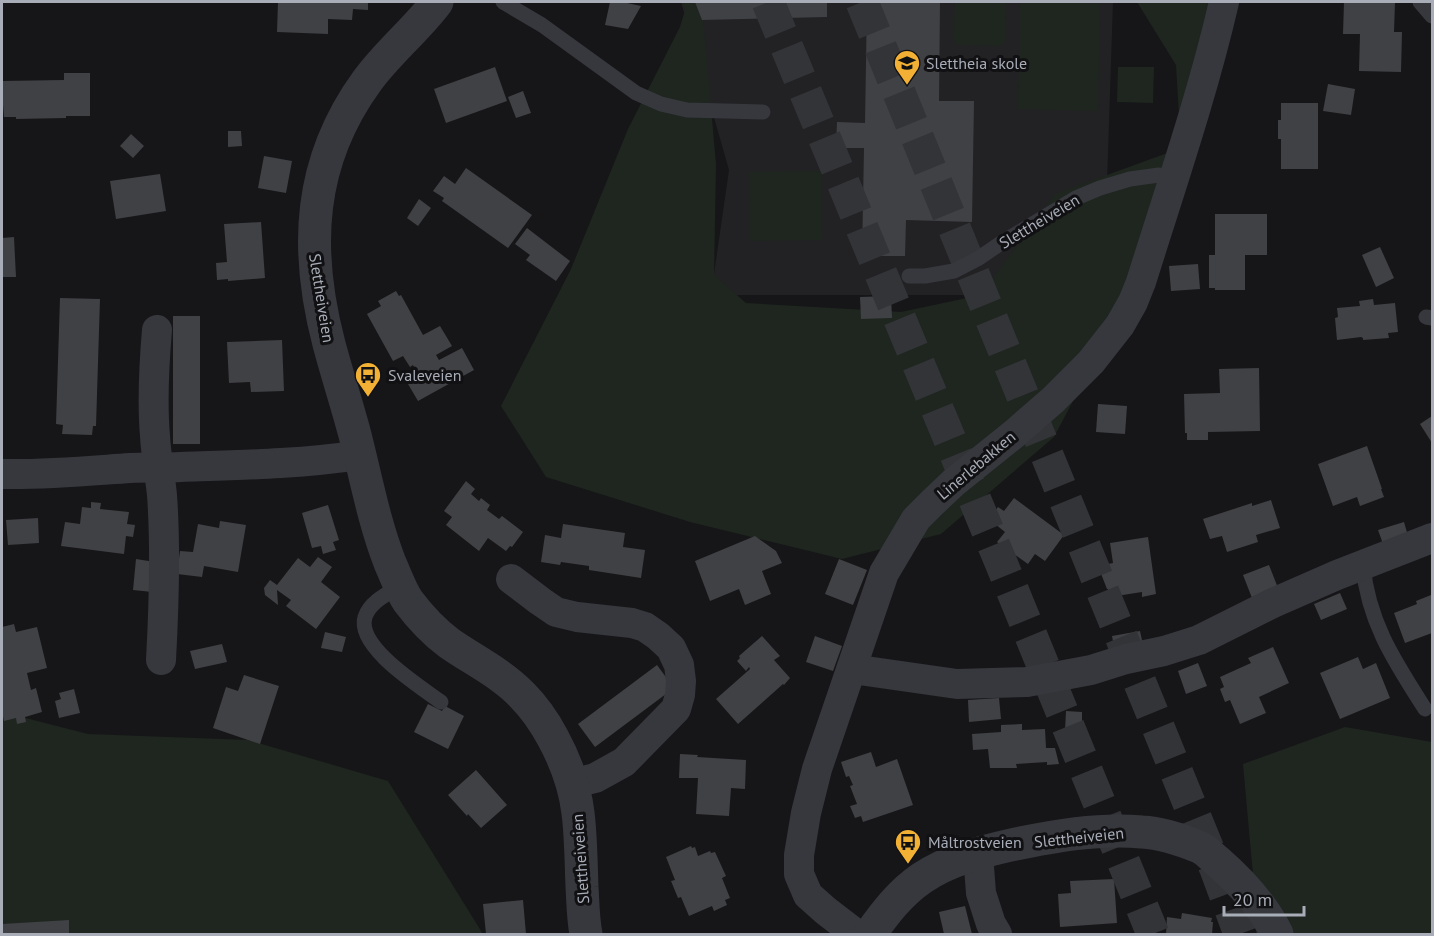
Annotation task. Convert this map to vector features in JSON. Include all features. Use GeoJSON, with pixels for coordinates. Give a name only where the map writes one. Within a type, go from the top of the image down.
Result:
{"type":"FeatureCollection","features":[{"type":"Feature","properties":{"kind":"street","name":"Slettheiveien"},"geometry":{"type":"LineString","coordinates":[[437,2],[368,80],[350,106],[328,153],[316,205],[314,241],[320,303],[328,342],[376,521],[399,586],[417,612],[449,643],[486,666],[522,694],[538,714],[563,760],[578,810],[586,934]]}},
{"type":"Feature","properties":{"kind":"street","name":"Linerlebakken"},"geometry":{"type":"LineString","coordinates":[[856,934],[826,912],[808,895],[799,874],[799,855],[817,769],[884,573],[916,519],[952,483],[1014,434],[1074,381],[1120,325],[1141,282],[1184,148],[1224,2]]}},
{"type":"Feature","properties":{"kind":"street"},"geometry":{"type":"LineString","coordinates":[[157,330],[155,435],[162,496],[164,569],[161,660]]}},
{"type":"Feature","properties":{"kind":"street"},"geometry":{"type":"LineString","coordinates":[[2,474],[240,465],[360,455]]}},
{"type":"Feature","properties":{"kind":"street"},"geometry":{"type":"LineString","coordinates":[[852,669],[957,684],[1027,682],[1091,670],[1199,640],[1273,603],[1432,538]]}},
{"type":"Feature","properties":{"kind":"street"},"geometry":{"type":"LineString","coordinates":[[511,579],[555,612],[577,617],[632,623],[645,627],[671,648],[679,665],[681,681],[676,709],[624,762],[595,778],[571,784]]}},
{"type":"Feature","properties":{"kind":"street","name":"Slettheiveien"},"geometry":{"type":"LineString","coordinates":[[870,934],[901,895],[922,878],[943,866],[973,854],[1049,837],[1116,831],[1144,832],[1202,848],[1232,874],[1254,898],[1276,934]]}},
{"type":"Feature","properties":{"kind":"street"},"geometry":{"type":"LineString","coordinates":[[973,854],[979,867],[981,893],[991,924],[997,934]]}},
{"type":"Feature","properties":{"kind":"lane"},"geometry":{"type":"LineString","coordinates":[[502,2],[542,25],[636,93],[661,104],[687,110],[763,112]]}},
{"type":"Feature","properties":{"kind":"lane"},"geometry":{"type":"LineString","coordinates":[[1420,2],[1432,16]]}},
{"type":"Feature","properties":{"kind":"lane","name":"Slettheiveien"},"geometry":{"type":"LineString","coordinates":[[909,276],[954,271],[1076,198],[1100,188],[1130,179],[1159,176],[1173,179]]}},
{"type":"Feature","properties":{"kind":"lane"},"geometry":{"type":"LineString","coordinates":[[1363,565],[1364,585],[1378,631],[1425,709]]}},
{"type":"Feature","properties":{"kind":"lane"},"geometry":{"type":"LineString","coordinates":[[399,586],[384,595],[371,607],[365,619],[366,633],[374,646],[389,662],[441,702]]}},
{"type":"Feature","properties":{"kind":"shaded area","name":"Slettheia skole"},"geometry":{"type":"Polygon","coordinates":[[[681,2],[1113,2],[1106,213],[984,295],[711,295],[729,170],[681,2]]]}},
{"type":"Feature","properties":{"kind":"shaded area"},"geometry":{"type":"Polygon","coordinates":[[[683,2],[695,2],[703,17],[716,164],[714,275],[746,303],[901,312],[981,295],[1055,194],[1181,148],[1176,65],[1137,2],[1226,2],[1181,156],[1128,297],[1054,437],[941,534],[842,559],[690,522],[546,477],[501,406],[571,269],[628,129],[680,27],[685,10],[683,2]]]}},
{"type":"Feature","properties":{"kind":"shaded area"},"geometry":{"type":"Polygon","coordinates":[[[955,2],[1006,2],[1005,41],[1000,46],[958,45],[954,40],[955,2]]]}},
{"type":"Feature","properties":{"kind":"shaded area"},"geometry":{"type":"Polygon","coordinates":[[[1020,2],[1100,2],[1098,111],[1018,109],[1020,2]]]}},
{"type":"Feature","properties":{"kind":"shaded area"},"geometry":{"type":"Polygon","coordinates":[[[1118,67],[1154,67],[1153,103],[1117,102],[1118,67]]]}},
{"type":"Feature","properties":{"kind":"shaded area"},"geometry":{"type":"Polygon","coordinates":[[[821,171],[822,240],[750,241],[749,172],[821,171]]]}},
{"type":"Feature","properties":{"kind":"shaded area"},"geometry":{"type":"Polygon","coordinates":[[[2,712],[88,734],[248,740],[388,781],[483,934],[2,934],[2,712]]]}},
{"type":"Feature","properties":{"kind":"shaded area"},"geometry":{"type":"Polygon","coordinates":[[[1345,727],[1432,742],[1432,934],[1256,934],[1257,919],[1243,764],[1345,727]]]}},
{"type":"Feature","properties":{"kind":"building"},"geometry":{"type":"Polygon","coordinates":[[[278,2],[368,2],[368,10],[353,9],[352,20],[328,19],[328,34],[277,32],[278,2]]]}},
{"type":"Feature","properties":{"kind":"building"},"geometry":{"type":"Polygon","coordinates":[[[610,2],[627,2],[641,6],[628,29],[605,25],[610,2]]]}},
{"type":"Feature","properties":{"kind":"building"},"geometry":{"type":"Polygon","coordinates":[[[695,2],[827,2],[827,17],[702,20],[695,2]]]}},
{"type":"Feature","properties":{"kind":"building"},"geometry":{"type":"Polygon","coordinates":[[[867,2],[940,2],[939,101],[974,101],[972,222],[906,220],[905,256],[862,256],[864,148],[836,148],[837,122],[865,123],[867,2]]]}},
{"type":"Feature","properties":{"kind":"building"},"geometry":{"type":"Polygon","coordinates":[[[1344,2],[1395,2],[1394,32],[1402,32],[1401,72],[1359,71],[1360,34],[1343,34],[1344,2]]]}},
{"type":"Feature","properties":{"kind":"building"},"geometry":{"type":"Polygon","coordinates":[[[495,67],[507,101],[446,123],[434,89],[495,67]]]}},
{"type":"Feature","properties":{"kind":"building"},"geometry":{"type":"Polygon","coordinates":[[[64,73],[90,73],[90,116],[16,119],[16,117],[4,117],[2,81],[64,80],[64,73]]]}},
{"type":"Feature","properties":{"kind":"building"},"geometry":{"type":"Polygon","coordinates":[[[1328,84],[1355,89],[1351,115],[1323,111],[1328,84]]]}},
{"type":"Feature","properties":{"kind":"building"},"geometry":{"type":"Polygon","coordinates":[[[523,91],[531,113],[516,118],[508,97],[523,91]]]}},
{"type":"Feature","properties":{"kind":"building"},"geometry":{"type":"Polygon","coordinates":[[[1281,103],[1318,103],[1318,169],[1281,169],[1281,139],[1278,139],[1278,120],[1281,120],[1281,103]]]}},
{"type":"Feature","properties":{"kind":"building"},"geometry":{"type":"Polygon","coordinates":[[[228,131],[241,131],[242,146],[228,147],[228,131]]]}},
{"type":"Feature","properties":{"kind":"building"},"geometry":{"type":"Polygon","coordinates":[[[131,134],[144,146],[133,158],[120,146],[131,134]]]}},
{"type":"Feature","properties":{"kind":"building"},"geometry":{"type":"Polygon","coordinates":[[[264,156],[292,161],[286,193],[258,188],[264,156]]]}},
{"type":"Feature","properties":{"kind":"building"},"geometry":{"type":"Polygon","coordinates":[[[466,168],[532,215],[508,248],[442,201],[444,198],[433,191],[444,176],[455,184],[466,168]]]}},
{"type":"Feature","properties":{"kind":"building"},"geometry":{"type":"Polygon","coordinates":[[[160,174],[166,211],[116,219],[110,181],[160,174]]]}},
{"type":"Feature","properties":{"kind":"building"},"geometry":{"type":"Polygon","coordinates":[[[419,199],[431,208],[418,226],[407,218],[419,199]]]}},
{"type":"Feature","properties":{"kind":"building"},"geometry":{"type":"Polygon","coordinates":[[[1215,214],[1267,214],[1267,255],[1245,255],[1245,290],[1209,288],[1209,255],[1215,255],[1215,214]]]}},
{"type":"Feature","properties":{"kind":"building"},"geometry":{"type":"Polygon","coordinates":[[[261,222],[265,278],[217,280],[216,263],[227,262],[224,224],[261,222]]]}},
{"type":"Feature","properties":{"kind":"building"},"geometry":{"type":"Polygon","coordinates":[[[527,228],[570,261],[556,281],[526,260],[530,255],[515,244],[527,228]]]}},
{"type":"Feature","properties":{"kind":"building"},"geometry":{"type":"Polygon","coordinates":[[[14,237],[16,277],[2,277],[2,238],[14,237]]]}},
{"type":"Feature","properties":{"kind":"building"},"geometry":{"type":"Polygon","coordinates":[[[1380,247],[1394,278],[1376,287],[1362,255],[1380,247]]]}},
{"type":"Feature","properties":{"kind":"building"},"geometry":{"type":"Polygon","coordinates":[[[1198,264],[1200,289],[1171,291],[1169,266],[1198,264]]]}},
{"type":"Feature","properties":{"kind":"building"},"geometry":{"type":"Polygon","coordinates":[[[396,291],[399,296],[401,295],[423,335],[440,326],[452,346],[436,355],[439,360],[462,348],[474,370],[418,401],[408,384],[421,377],[415,366],[410,367],[403,356],[393,361],[367,314],[381,306],[378,301],[396,291]]]}},
{"type":"Feature","properties":{"kind":"building"},"geometry":{"type":"Polygon","coordinates":[[[891,296],[892,318],[861,319],[860,297],[891,296]]]}},
{"type":"Feature","properties":{"kind":"building"},"geometry":{"type":"Polygon","coordinates":[[[60,298],[100,299],[96,426],[93,426],[92,435],[62,434],[63,425],[56,424],[60,298]]]}},
{"type":"Feature","properties":{"kind":"building"},"geometry":{"type":"Polygon","coordinates":[[[1373,299],[1374,305],[1395,303],[1398,332],[1388,333],[1389,338],[1363,340],[1361,337],[1337,340],[1335,318],[1338,317],[1337,308],[1360,306],[1359,301],[1373,299]]]}},
{"type":"Feature","properties":{"kind":"building"},"geometry":{"type":"Polygon","coordinates":[[[173,316],[200,316],[200,444],[173,444],[173,316]]]}},
{"type":"Feature","properties":{"kind":"building"},"geometry":{"type":"Polygon","coordinates":[[[282,340],[284,391],[251,392],[250,382],[229,383],[227,342],[282,340]]]}},
{"type":"Feature","properties":{"kind":"building"},"geometry":{"type":"Polygon","coordinates":[[[1259,368],[1260,431],[1208,432],[1208,440],[1187,440],[1184,394],[1220,393],[1219,369],[1259,368]]]}},
{"type":"Feature","properties":{"kind":"building"},"geometry":{"type":"Polygon","coordinates":[[[1098,404],[1127,406],[1125,434],[1096,432],[1098,404]]]}},
{"type":"Feature","properties":{"kind":"building"},"geometry":{"type":"Polygon","coordinates":[[[1432,416],[1432,443],[1420,424],[1432,416]]]}},
{"type":"Feature","properties":{"kind":"building"},"geometry":{"type":"Polygon","coordinates":[[[1367,446],[1384,497],[1360,506],[1357,497],[1333,506],[1318,464],[1367,446]]]}},
{"type":"Feature","properties":{"kind":"building"},"geometry":{"type":"Polygon","coordinates":[[[466,481],[475,489],[471,494],[479,501],[481,498],[490,505],[487,510],[499,519],[502,516],[523,532],[512,547],[510,546],[506,551],[488,538],[479,551],[446,525],[452,517],[444,511],[466,481]]]}},
{"type":"Feature","properties":{"kind":"building"},"geometry":{"type":"Polygon","coordinates":[[[1014,498],[1064,535],[1045,561],[1035,554],[1028,564],[997,542],[1005,532],[990,518],[998,507],[1004,511],[1014,498]]]}},
{"type":"Feature","properties":{"kind":"building"},"geometry":{"type":"Polygon","coordinates":[[[1271,500],[1280,528],[1256,535],[1258,542],[1227,552],[1222,536],[1210,539],[1203,519],[1252,503],[1252,506],[1271,500]]]}},
{"type":"Feature","properties":{"kind":"building"},"geometry":{"type":"Polygon","coordinates":[[[91,502],[101,503],[100,509],[129,512],[127,524],[135,525],[133,537],[126,536],[124,554],[61,546],[65,522],[80,524],[82,507],[91,508],[91,502]]]}},
{"type":"Feature","properties":{"kind":"building"},"geometry":{"type":"Polygon","coordinates":[[[328,505],[339,540],[333,542],[336,550],[323,554],[321,546],[312,548],[302,513],[328,505]]]}},
{"type":"Feature","properties":{"kind":"building"},"geometry":{"type":"Polygon","coordinates":[[[38,518],[39,543],[8,545],[6,520],[38,518]]]}},
{"type":"Feature","properties":{"kind":"building"},"geometry":{"type":"Polygon","coordinates":[[[220,521],[246,525],[238,572],[204,566],[202,577],[177,574],[180,551],[193,552],[198,524],[219,528],[220,521]]]}},
{"type":"Feature","properties":{"kind":"building"},"geometry":{"type":"Polygon","coordinates":[[[1404,522],[1408,536],[1383,544],[1378,530],[1404,522]]]}},
{"type":"Feature","properties":{"kind":"building"},"geometry":{"type":"Polygon","coordinates":[[[563,524],[625,533],[623,547],[645,550],[641,578],[589,570],[589,566],[541,562],[545,535],[561,538],[563,524]]]}},
{"type":"Feature","properties":{"kind":"building"},"geometry":{"type":"Polygon","coordinates":[[[755,536],[776,551],[782,563],[762,571],[771,594],[745,605],[739,589],[710,601],[695,561],[755,536]]]}},
{"type":"Feature","properties":{"kind":"building"},"geometry":{"type":"Polygon","coordinates":[[[1148,537],[1156,594],[1142,597],[1142,592],[1110,597],[1098,566],[1113,563],[1110,543],[1148,537]]]}},
{"type":"Feature","properties":{"kind":"building"},"geometry":{"type":"Polygon","coordinates":[[[318,557],[332,567],[321,582],[340,597],[316,629],[286,606],[291,600],[277,590],[278,605],[265,595],[264,588],[270,580],[277,585],[298,558],[310,567],[318,557]]]}},
{"type":"Feature","properties":{"kind":"building"},"geometry":{"type":"Polygon","coordinates":[[[136,559],[155,562],[152,592],[133,590],[136,559]]]}},
{"type":"Feature","properties":{"kind":"building"},"geometry":{"type":"Polygon","coordinates":[[[839,559],[867,570],[853,605],[825,594],[839,559]]]}},
{"type":"Feature","properties":{"kind":"building"},"geometry":{"type":"Polygon","coordinates":[[[1269,565],[1278,588],[1252,598],[1243,575],[1269,565]]]}},
{"type":"Feature","properties":{"kind":"building"},"geometry":{"type":"Polygon","coordinates":[[[1340,593],[1347,609],[1321,620],[1314,604],[1340,593]]]}},
{"type":"Feature","properties":{"kind":"building"},"geometry":{"type":"Polygon","coordinates":[[[1431,595],[1432,633],[1405,643],[1394,613],[1417,604],[1416,601],[1431,595]]]}},
{"type":"Feature","properties":{"kind":"building"},"geometry":{"type":"Polygon","coordinates":[[[14,624],[16,632],[37,627],[47,668],[27,673],[31,690],[36,688],[42,712],[25,717],[26,722],[17,724],[16,718],[4,721],[2,712],[2,627],[14,624]]]}},
{"type":"Feature","properties":{"kind":"building"},"geometry":{"type":"Polygon","coordinates":[[[1140,631],[1143,645],[1115,652],[1112,636],[1140,631]]]}},
{"type":"Feature","properties":{"kind":"building"},"geometry":{"type":"Polygon","coordinates":[[[325,632],[346,637],[342,652],[321,648],[325,632]]]}},
{"type":"Feature","properties":{"kind":"building"},"geometry":{"type":"Polygon","coordinates":[[[762,636],[780,656],[774,660],[790,678],[738,724],[716,699],[750,669],[749,667],[746,671],[737,661],[739,656],[762,636]]]}},
{"type":"Feature","properties":{"kind":"building"},"geometry":{"type":"Polygon","coordinates":[[[815,636],[842,646],[833,671],[806,662],[815,636]]]}},
{"type":"Feature","properties":{"kind":"building"},"geometry":{"type":"Polygon","coordinates":[[[222,644],[227,662],[195,669],[190,651],[222,644]]]}},
{"type":"Feature","properties":{"kind":"building"},"geometry":{"type":"Polygon","coordinates":[[[1273,647],[1289,683],[1259,697],[1266,713],[1240,724],[1230,700],[1225,702],[1220,689],[1224,687],[1220,677],[1251,663],[1248,658],[1273,647]]]}},
{"type":"Feature","properties":{"kind":"building"},"geometry":{"type":"Polygon","coordinates":[[[1358,657],[1363,669],[1376,663],[1390,698],[1340,719],[1320,673],[1358,657]]]}},
{"type":"Feature","properties":{"kind":"building"},"geometry":{"type":"Polygon","coordinates":[[[1198,663],[1207,686],[1186,694],[1178,671],[1198,663]]]}},
{"type":"Feature","properties":{"kind":"building"},"geometry":{"type":"Polygon","coordinates":[[[657,665],[674,688],[595,747],[578,724],[657,665]]]}},
{"type":"Feature","properties":{"kind":"building"},"geometry":{"type":"Polygon","coordinates":[[[244,675],[279,686],[260,744],[213,728],[226,687],[238,691],[244,675]]]}},
{"type":"Feature","properties":{"kind":"building"},"geometry":{"type":"Polygon","coordinates":[[[74,689],[80,713],[59,718],[55,701],[61,699],[59,693],[74,689]]]}},
{"type":"Feature","properties":{"kind":"building"},"geometry":{"type":"Polygon","coordinates":[[[999,698],[1001,719],[969,722],[968,700],[999,698]]]}},
{"type":"Feature","properties":{"kind":"building"},"geometry":{"type":"Polygon","coordinates":[[[428,704],[442,711],[445,706],[464,716],[448,749],[414,732],[428,704]]]}},
{"type":"Feature","properties":{"kind":"building"},"geometry":{"type":"Polygon","coordinates":[[[1066,711],[1082,712],[1082,731],[1065,731],[1066,711]]]}},
{"type":"Feature","properties":{"kind":"building"},"geometry":{"type":"Polygon","coordinates":[[[1022,724],[1022,730],[1045,729],[1046,748],[1055,748],[1059,764],[1047,765],[1047,762],[1016,764],[1017,768],[990,768],[988,749],[973,750],[972,734],[1001,732],[1001,725],[1022,724]]]}},
{"type":"Feature","properties":{"kind":"building"},"geometry":{"type":"Polygon","coordinates":[[[871,752],[876,767],[897,759],[913,805],[863,822],[861,816],[855,818],[850,806],[857,804],[850,786],[853,785],[849,776],[846,777],[841,762],[871,752]]]}},
{"type":"Feature","properties":{"kind":"building"},"geometry":{"type":"Polygon","coordinates":[[[680,754],[746,760],[745,789],[731,788],[729,816],[696,814],[698,778],[679,778],[680,754]]]}},
{"type":"Feature","properties":{"kind":"building"},"geometry":{"type":"Polygon","coordinates":[[[476,770],[507,805],[481,828],[448,795],[476,770]]]}},
{"type":"Feature","properties":{"kind":"building"},"geometry":{"type":"Polygon","coordinates":[[[691,846],[695,847],[698,856],[710,851],[715,852],[726,876],[722,878],[730,898],[725,900],[727,905],[714,911],[712,906],[689,916],[671,881],[675,880],[666,857],[691,846]]]}},
{"type":"Feature","properties":{"kind":"building"},"geometry":{"type":"Polygon","coordinates":[[[1114,879],[1117,923],[1060,927],[1058,894],[1071,893],[1070,881],[1114,879]]]}},
{"type":"Feature","properties":{"kind":"building"},"geometry":{"type":"Polygon","coordinates":[[[523,900],[526,934],[486,934],[483,904],[523,900]]]}},
{"type":"Feature","properties":{"kind":"building"},"geometry":{"type":"Polygon","coordinates":[[[965,906],[972,934],[944,934],[939,912],[965,906]]]}},
{"type":"Feature","properties":{"kind":"building"},"geometry":{"type":"Polygon","coordinates":[[[1182,913],[1212,918],[1212,934],[1166,934],[1167,917],[1181,919],[1182,913]]]}},
{"type":"Feature","properties":{"kind":"building"},"geometry":{"type":"Polygon","coordinates":[[[69,920],[69,934],[2,934],[2,924],[69,920]]]}},
{"type":"Feature","properties":{"kind":"tunnel"},"geometry":{"type":"LineString","coordinates":[[768,2],[1153,934]]}},
{"type":"Feature","properties":{"kind":"tunnel"},"geometry":{"type":"LineString","coordinates":[[862,2],[1216,869],[1240,934]]}},
{"type":"Feature","properties":{"kind":"place","name":"Slettheia skole"},"geometry":{"type":"Point","coordinates":[907,86]}},
{"type":"Feature","properties":{"kind":"place","name":"Svaleveien"},"geometry":{"type":"Point","coordinates":[368,398]}},
{"type":"Feature","properties":{"kind":"place","name":"Måltrostveien"},"geometry":{"type":"Point","coordinates":[908,865]}}]}
